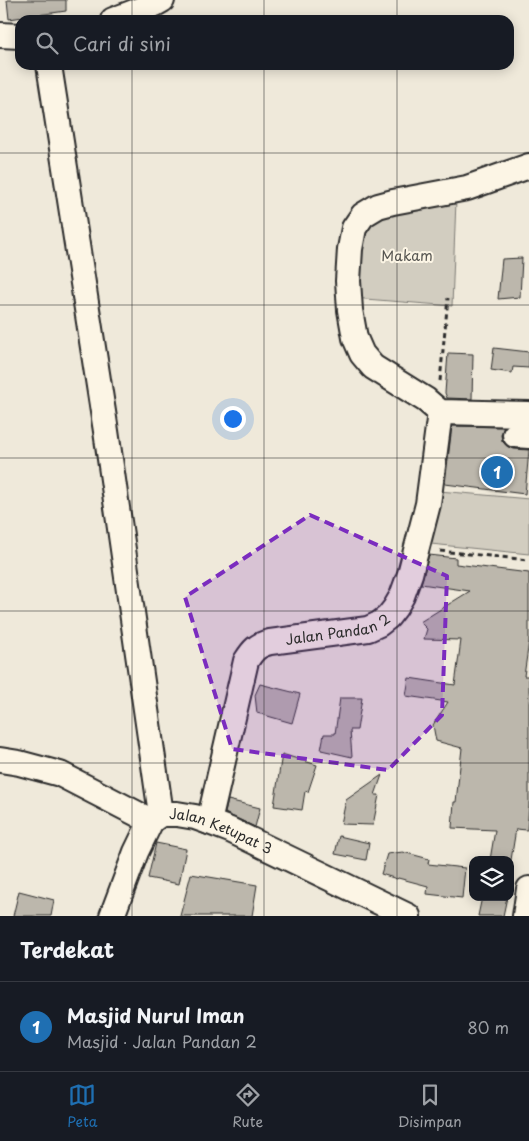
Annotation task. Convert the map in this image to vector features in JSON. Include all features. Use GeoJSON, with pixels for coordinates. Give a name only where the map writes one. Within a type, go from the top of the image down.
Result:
{"type":"FeatureCollection","features":[{"type":"Feature","properties":{"kind":"street"},"geometry":{"type":"LineString","coordinates":[[126,15],[162,0]]}},
{"type":"Feature","properties":{"kind":"street"},"geometry":{"type":"LineString","coordinates":[[0,35],[15,36]]}},
{"type":"Feature","properties":{"kind":"street"},"geometry":{"type":"LineString","coordinates":[[51,70],[106,431],[156,818],[136,852],[112,916]]}},
{"type":"Feature","properties":{"kind":"street"},"geometry":{"type":"LineString","coordinates":[[529,166],[467,188],[378,206],[363,215],[354,228],[350,249],[348,281],[350,310],[355,338],[362,354],[373,367],[426,400],[439,411],[529,414]]}},
{"type":"Feature","properties":{"kind":"street","name":"Jalan Pandan 2"},"geometry":{"type":"LineString","coordinates":[[209,822],[246,661],[252,652],[260,644],[270,642],[368,629],[388,617],[402,596],[418,549],[428,504],[439,411]]}},
{"type":"Feature","properties":{"kind":"street","name":"Jalan Ketupat 3"},"geometry":{"type":"LineString","coordinates":[[0,760],[60,774],[156,818],[177,814],[195,817],[230,830],[408,916]]}},
{"type":"Feature","properties":{"kind":"street"},"geometry":{"type":"LineString","coordinates":[[525,916],[529,889]]}},
{"type":"Feature","properties":{"kind":"path"},"geometry":{"type":"LineString","coordinates":[[439,411],[448,298]]}},
{"type":"Feature","properties":{"kind":"path"},"geometry":{"type":"LineString","coordinates":[[418,549],[529,560]]}},
{"type":"Feature","properties":{"kind":"highlighted area"},"geometry":{"type":"Polygon","coordinates":[[[310,515],[447,576],[442,715],[388,770],[232,749],[185,597],[310,515]]]}},
{"type":"Feature","properties":{"kind":"green space","name":"Makam"},"geometry":{"type":"Polygon","coordinates":[[[456,200],[452,306],[353,298],[364,228],[376,218],[404,208],[456,200]]]}},
{"type":"Feature","properties":{"kind":"green space"},"geometry":{"type":"Polygon","coordinates":[[[439,491],[529,499],[529,554],[421,543],[439,491]]]}},
{"type":"Feature","properties":{"kind":"building"},"geometry":{"type":"Polygon","coordinates":[[[7,0],[66,0],[66,11],[38,15],[15,15],[15,18],[9,19],[7,0]]]}},
{"type":"Feature","properties":{"kind":"building"},"geometry":{"type":"Polygon","coordinates":[[[522,258],[520,297],[498,299],[502,259],[522,258]]]}},
{"type":"Feature","properties":{"kind":"building"},"geometry":{"type":"Polygon","coordinates":[[[494,348],[529,352],[529,368],[513,367],[512,373],[491,370],[494,348]]]}},
{"type":"Feature","properties":{"kind":"building"},"geometry":{"type":"Polygon","coordinates":[[[448,353],[473,354],[472,399],[447,398],[445,393],[448,353]]]}},
{"type":"Feature","properties":{"kind":"building"},"geometry":{"type":"Polygon","coordinates":[[[452,426],[504,427],[501,435],[502,441],[507,446],[514,449],[529,450],[525,494],[445,484],[452,426]]]}},
{"type":"Feature","properties":{"kind":"building"},"geometry":{"type":"Polygon","coordinates":[[[429,555],[456,558],[456,564],[529,573],[529,641],[524,676],[529,676],[529,805],[527,830],[516,829],[512,856],[491,856],[495,830],[452,828],[462,748],[436,741],[433,725],[448,702],[406,696],[409,678],[455,685],[461,640],[424,639],[427,629],[420,622],[470,591],[421,584],[429,555]]]}},
{"type":"Feature","properties":{"kind":"building"},"geometry":{"type":"Polygon","coordinates":[[[260,684],[300,694],[292,723],[257,713],[255,695],[260,684]]]}},
{"type":"Feature","properties":{"kind":"building"},"geometry":{"type":"Polygon","coordinates":[[[340,698],[362,698],[357,730],[350,730],[352,757],[321,750],[324,734],[335,734],[340,698]]]}},
{"type":"Feature","properties":{"kind":"building"},"geometry":{"type":"Polygon","coordinates":[[[282,754],[317,765],[308,792],[305,791],[302,810],[274,806],[282,754]]]}},
{"type":"Feature","properties":{"kind":"building"},"geometry":{"type":"Polygon","coordinates":[[[382,775],[375,795],[379,795],[373,825],[341,824],[346,800],[382,775]]]}},
{"type":"Feature","properties":{"kind":"building"},"geometry":{"type":"Polygon","coordinates":[[[228,800],[260,808],[255,827],[225,813],[228,800]]]}},
{"type":"Feature","properties":{"kind":"building"},"geometry":{"type":"Polygon","coordinates":[[[339,836],[369,843],[366,860],[335,854],[339,836]]]}},
{"type":"Feature","properties":{"kind":"building"},"geometry":{"type":"Polygon","coordinates":[[[156,843],[186,849],[179,884],[148,878],[156,843]]]}},
{"type":"Feature","properties":{"kind":"building"},"geometry":{"type":"Polygon","coordinates":[[[403,852],[429,859],[428,864],[465,868],[462,898],[427,894],[428,886],[381,874],[387,854],[403,852]]]}},
{"type":"Feature","properties":{"kind":"building"},"geometry":{"type":"Polygon","coordinates":[[[191,874],[257,885],[252,916],[180,916],[191,874]]]}},
{"type":"Feature","properties":{"kind":"building"},"geometry":{"type":"Polygon","coordinates":[[[19,891],[54,900],[51,916],[13,916],[19,891]]]}},
{"type":"Feature","properties":{"kind":"building"},"geometry":{"type":"Polygon","coordinates":[[[481,901],[506,901],[503,916],[478,916],[481,901]]]}},
{"type":"Feature","properties":{"kind":"place","name":"Masjid Nurul Iman"},"geometry":{"type":"Point","coordinates":[497,472]}}]}
